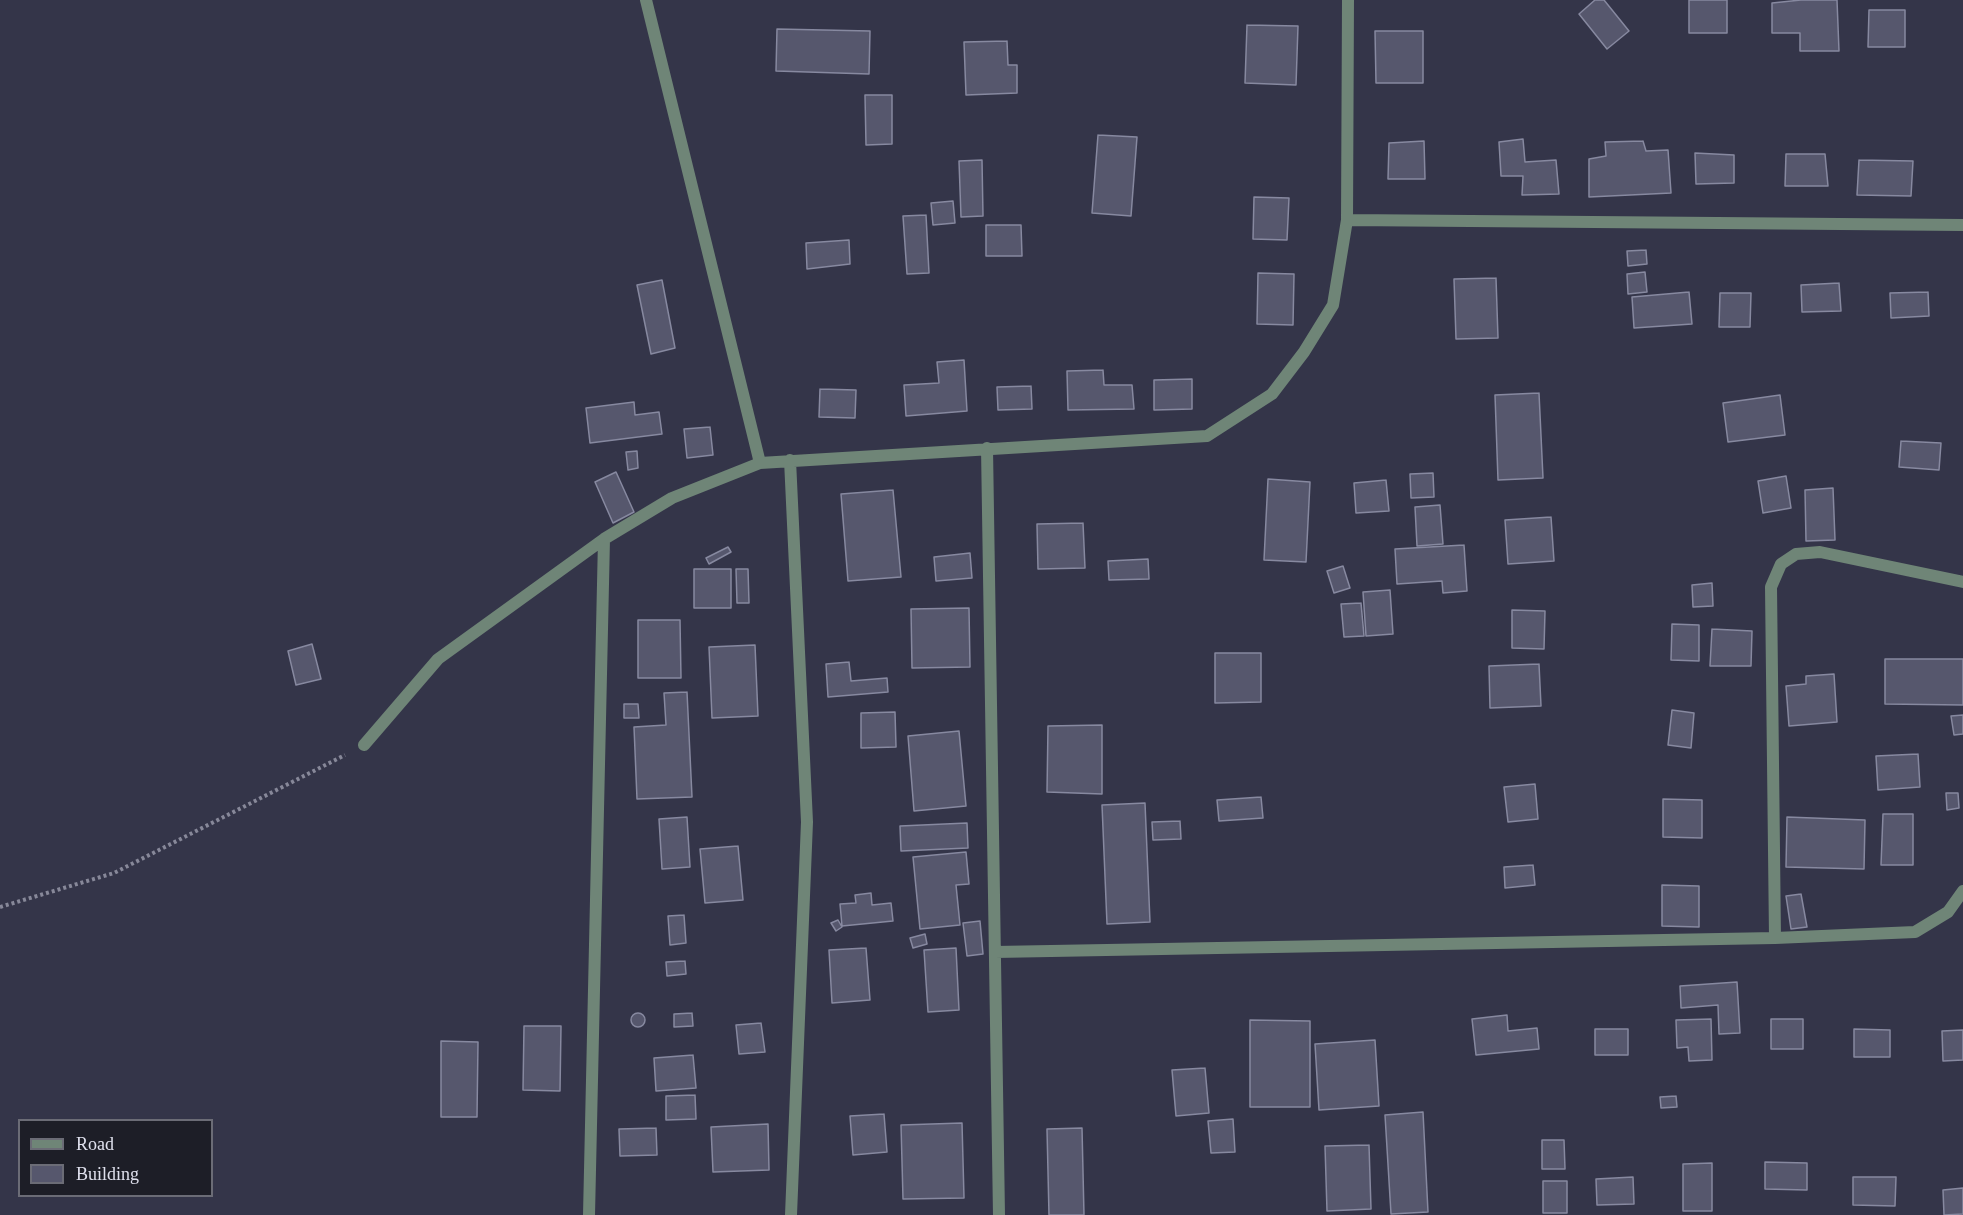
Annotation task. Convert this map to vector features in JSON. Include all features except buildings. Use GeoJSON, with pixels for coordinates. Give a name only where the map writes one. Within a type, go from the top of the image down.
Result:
{"type":"FeatureCollection","features":[{"type":"Feature","properties":{"kind":"street"},"geometry":{"type":"LineString","coordinates":[[646,0],[760,463]]}},
{"type":"Feature","properties":{"kind":"street"},"geometry":{"type":"LineString","coordinates":[[364,745],[438,659],[604,539],[672,498],[760,463],[1207,436],[1272,394],[1304,352],[1333,305],[1347,220],[1348,0]]}},
{"type":"Feature","properties":{"kind":"street"},"geometry":{"type":"LineString","coordinates":[[1347,220],[1963,225]]}},
{"type":"Feature","properties":{"kind":"street"},"geometry":{"type":"LineString","coordinates":[[987,448],[999,1215]]}},
{"type":"Feature","properties":{"kind":"street"},"geometry":{"type":"LineString","coordinates":[[790,460],[807,822],[791,1215]]}},
{"type":"Feature","properties":{"kind":"street"},"geometry":{"type":"LineString","coordinates":[[589,1215],[604,539]]}},
{"type":"Feature","properties":{"kind":"street"},"geometry":{"type":"LineString","coordinates":[[1775,938],[1771,587],[1781,564],[1796,554],[1820,552],[1963,582]]}},
{"type":"Feature","properties":{"kind":"street"},"geometry":{"type":"LineString","coordinates":[[995,952],[1775,938],[1915,932],[1948,912],[1963,891]]}},
{"type":"Feature","properties":{"kind":"path"},"geometry":{"type":"LineString","coordinates":[[0,907],[114,873],[364,745]]}}]}
